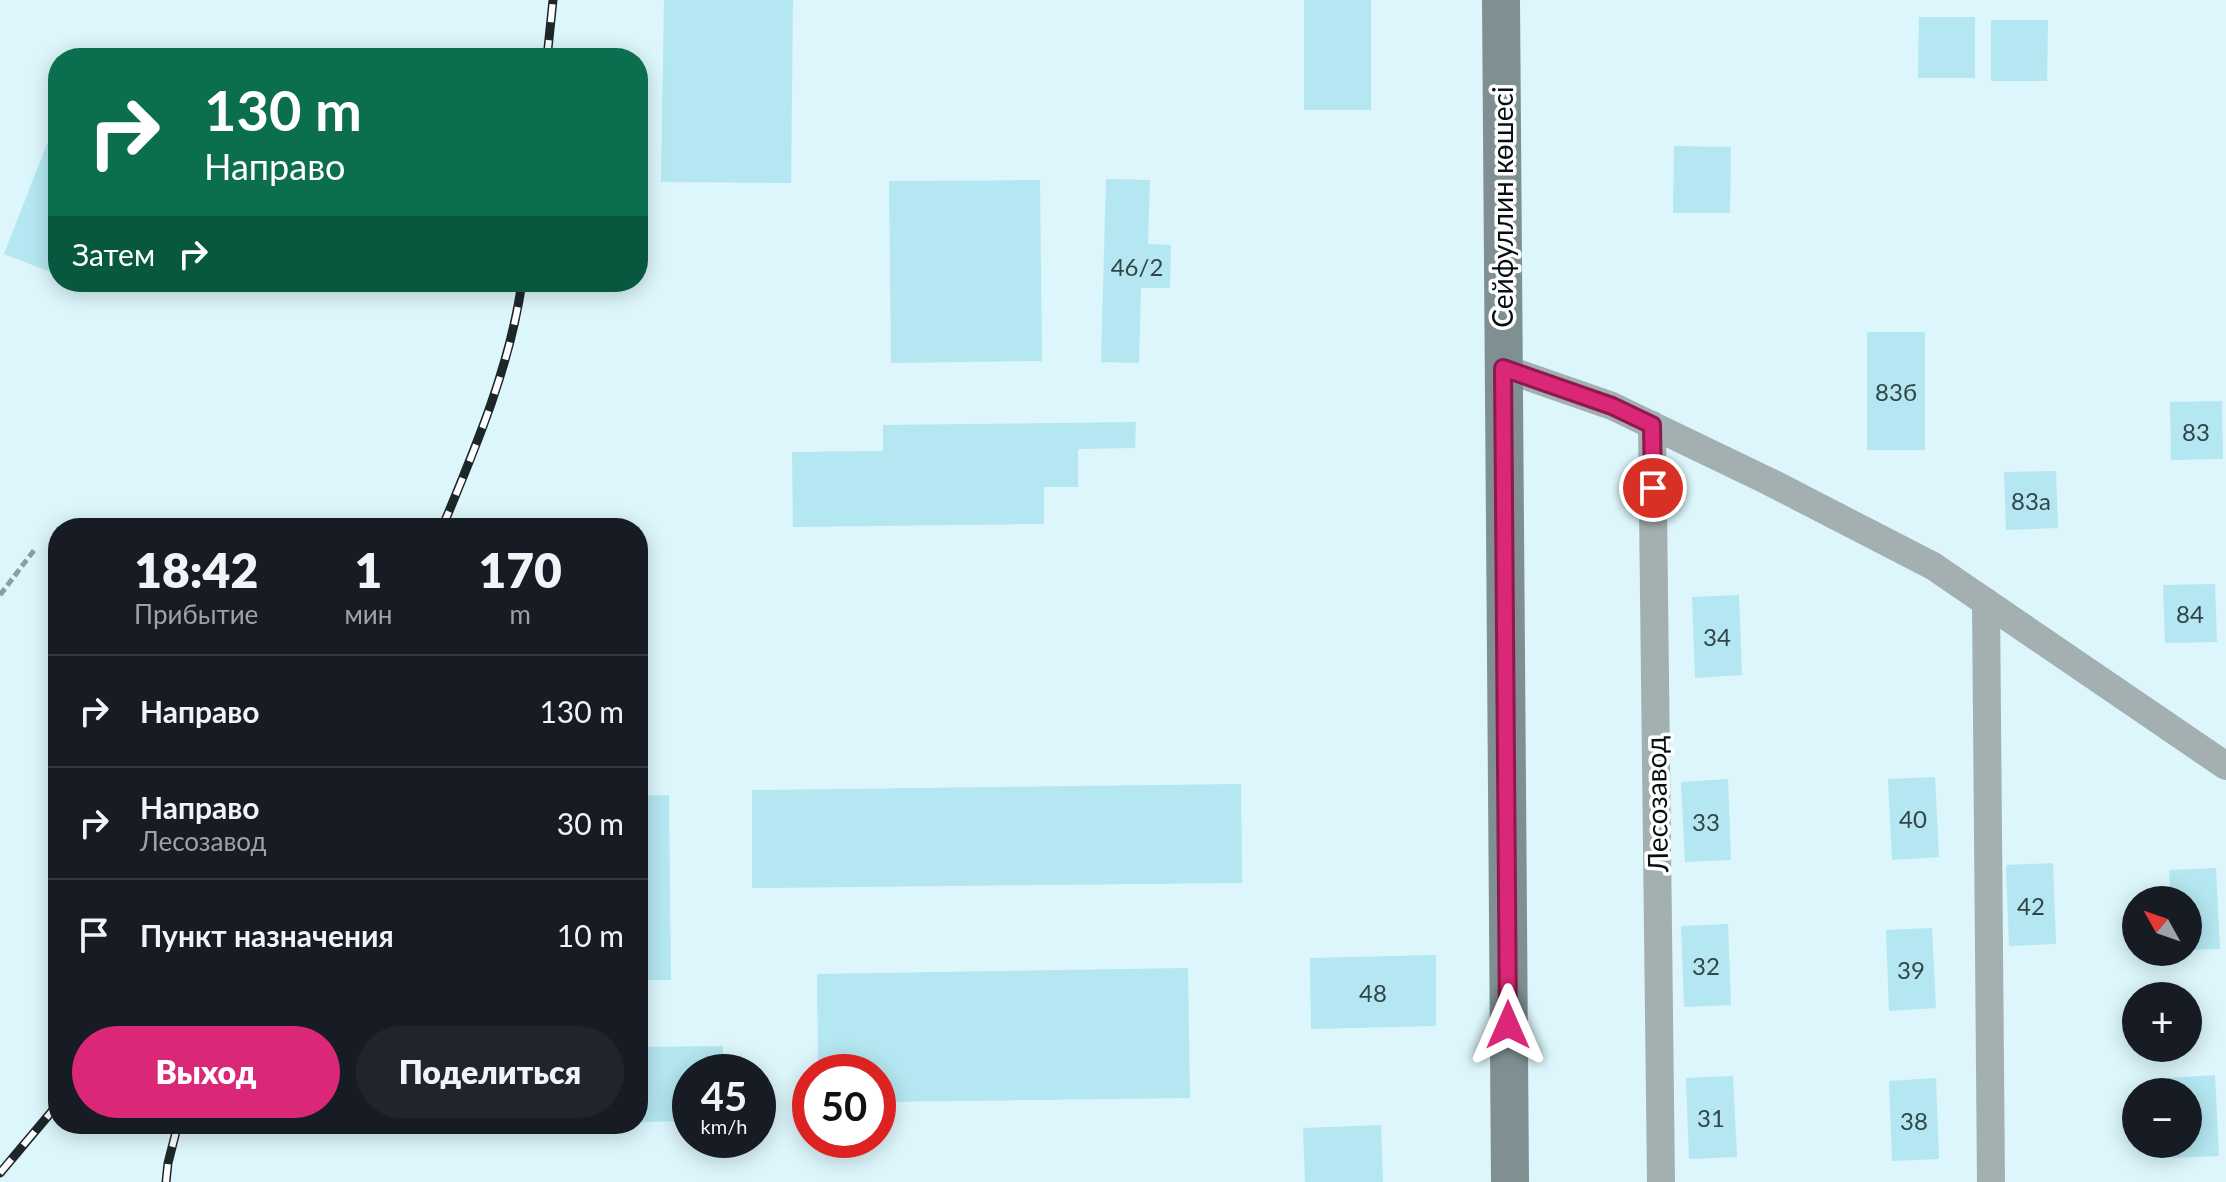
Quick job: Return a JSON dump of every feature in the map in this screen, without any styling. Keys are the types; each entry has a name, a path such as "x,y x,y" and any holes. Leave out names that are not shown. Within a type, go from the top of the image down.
{"main road":[{"name":"Сейфуллин көшесі","path":"1501,0 1510,1182"}],"street":[{"path":"1503,368 1612,406 1933,566 2226,766"},
{"name":"Лесозавод","path":"1652,425 1661,1182"},
{"path":"1986,602 1991,1182"}],"path":[{"path":"0,595 35,549"}],"building":[{"path":"664,0 793,0 791,183 661,182"},
{"path":"1304,0 1371,0 1371,110 1304,110"},
{"path":"1919,17 1975,17 1975,78 1918,78"},
{"path":"1991,20 2048,20 2047,81 1991,81"},
{"path":"48,142 48,271 4,254"},
{"path":"1674,146 1731,147 1730,213 1673,213"},
{"path":"1106,179 1150,180 1148,244 1171,245 1170,288 1141,288 1139,363 1101,362"},
{"path":"1040,180 1042,361 891,363 889,181"},
{"path":"1867,332 1925,332 1925,450 1867,450"},
{"path":"2222,401 2223,459 2171,460 2170,402"},
{"path":"1136,422 1135,448 1078,449 1078,487 1044,487 1044,524 793,527 792,452 883,451 883,425"},
{"path":"2056,471 2058,528 2006,530 2004,472"},
{"path":"2215,584 2217,642 2165,643 2163,585"},
{"path":"1739,595 1742,675 1695,678 1692,597"},
{"path":"1935,777 1939,857 1892,860 1888,779"},
{"path":"1728,779 1731,860 1685,862 1681,782"},
{"path":"1241,784 1242,883 752,888 752,790"},
{"path":"669,795 671,980 648,980 648,796"},
{"path":"2053,863 2056,944 2009,946 2006,865"},
{"path":"2216,868 2220,949 2202,950 2202,886 2170,886 2169,870"},
{"path":"1728,924 1731,1005 1684,1007 1681,926"},
{"path":"1932,928 1936,1008 1889,1011 1886,930"},
{"path":"1436,955 1436,1026 1311,1029 1310,958"},
{"path":"1188,968 1190,1098 896,1102 896,1054 818,1054 817,974"},
{"path":"723,1046 723,1054 672,1054 672,1121 648,1122 648,1047"},
{"path":"2215,1075 2219,1156 2202,1157 2202,1078 2168,1078"},
{"path":"1733,1076 1737,1157 1689,1159 1686,1078"},
{"path":"1936,1078 1939,1159 1892,1161 1889,1081"},
{"path":"1381,1125 1383,1182 1305,1182 1303,1128"}],"railway":[{"path":"548,48 553,0"},
{"path":"446,518 500,376 520,292"},
{"path":"0,1173 48,1116"},
{"path":"166,1182 175,1134"}],"route":[{"path":"1508,1025 1503,368 1612,406 1652,425 1653,488"}]}
